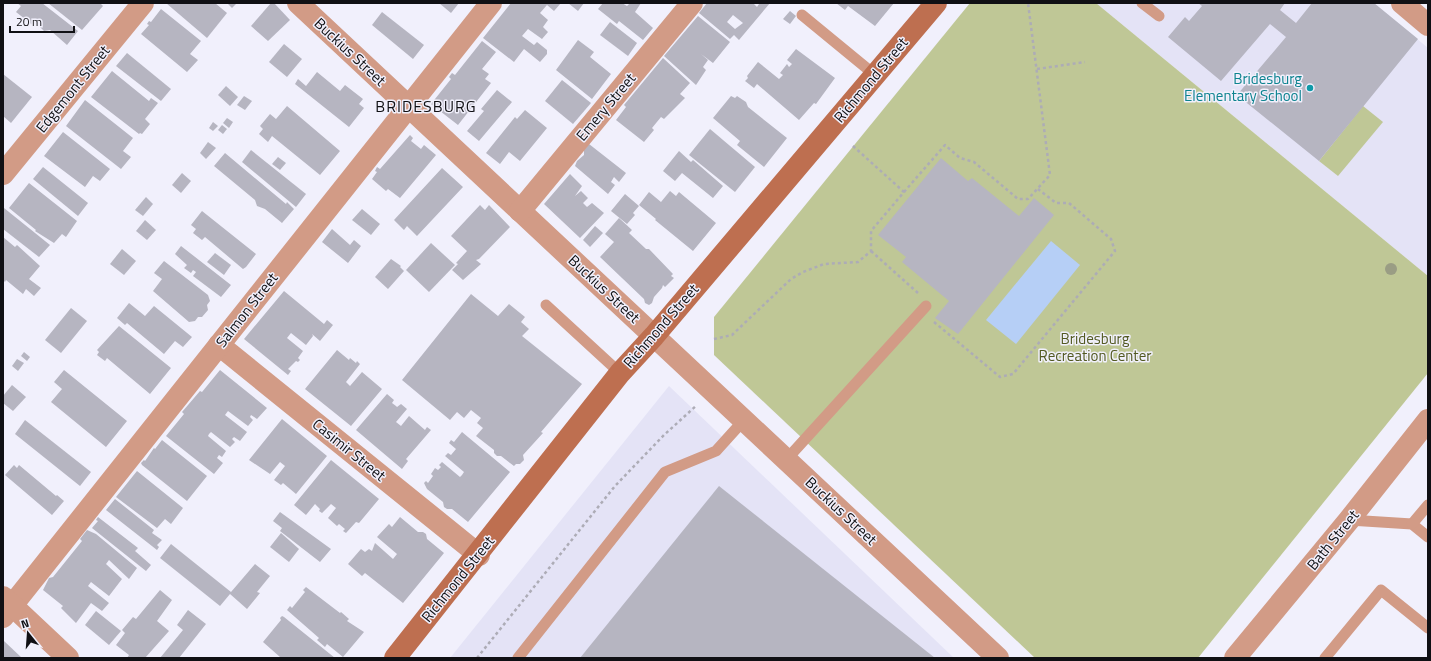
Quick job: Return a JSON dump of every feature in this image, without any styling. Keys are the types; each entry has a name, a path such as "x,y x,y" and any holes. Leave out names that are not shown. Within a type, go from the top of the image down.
{"main road":[{"name":"Richmond Street","path":"395,658 479,554 620,373 654,336 936,3"}],"street":[{"name":"Edgemont Street","path":"3,174 143,3"},
{"name":"Salmon Street","path":"6,607 219,345 491,3"},
{"name":"Emery Street","path":"520,211 692,3"},
{"path":"1402,3 1428,25"},
{"name":"Buckius Street","path":"308,6 409,106 520,211 998,658"},
{"name":"Casimir Street","path":"219,345 479,554"},
{"name":"Bath Street","path":"1235,658 1349,520 1428,420"},
{"path":"6,607 68,658"}],"lane":[{"path":"1142,3 1159,16"},
{"path":"802,15 876,75"},
{"path":"546,305 620,373"},
{"path":"786,460 926,306"},
{"path":"518,658 665,472 716,451 744,420"},
{"path":"1412,524 1428,505"},
{"path":"1349,520 1412,524 1428,537"},
{"path":"1325,658 1381,590 1428,628"}],"path":[{"path":"1028,3 1050,175 1028,199 1018,199 974,162 960,158 945,145 871,231 872,251 926,300 927,316 1000,377 1013,374 1115,251 1111,239 1069,203 1056,203 1038,189"},
{"path":"1037,69 1085,62"},
{"path":"853,146 904,192"},
{"path":"714,339 732,335 791,279 803,272 824,264 858,262 872,251"},
{"path":"477,658 615,486 664,435 713,391"}],"shaded area":[{"path":"1096,3 1374,3 1428,48 1428,276"},
{"path":"669,386 954,658 450,658"}],"green space":[{"name":"Bridesburg Recreation Center","path":"970,3 1096,3 1428,276 1428,373 1198,658 1035,658 714,355 714,317"},
{"path":"1363,106 1383,122 1338,176 1319,161"}],"water":[{"path":"1051,241 1080,265 1016,344 986,320"}],"building":[{"path":"17,3 42,3 78,31 67,45 50,30 44,31 40,27 39,23 35,27 16,12 21,6"},
{"path":"48,3 100,3 103,6 82,30"},
{"path":"166,3 215,3 227,13 207,38"},
{"path":"227,3 237,3 232,8"},
{"path":"271,3 274,3 290,20 268,41 251,26"},
{"path":"439,3 459,3 451,13"},
{"path":"511,3 561,3 554,11 547,5 540,13 548,20 543,27 548,32 542,39 528,29 522,36 534,45 537,42 547,50 547,54 540,62 524,49 514,62 483,38"},
{"path":"568,3 584,3 578,11"},
{"path":"603,3 622,3 627,6 630,3 641,3 635,12 653,28 643,40 619,21 617,24 598,9"},
{"path":"707,3 753,3 757,7 759,4 758,3 770,3 739,40 734,35 730,39 699,13","holes":["733,15 743,23 735,29 727,22"]},
{"path":"836,3 894,3 875,26 848,6 845,10"},
{"name":"Bridesburg Elementary School","path":"1198,3 1285,3 1280,10 1296,23 1312,3 1374,3 1418,39 1319,161 1237,95 1286,37 1270,24 1221,81 1168,37 1185,17 1189,21 1202,6"},
{"path":"161,9 201,41 190,54 198,60 187,72 141,34 149,25 147,24 149,21 151,22"},
{"path":"790,11 796,16 790,24 783,19"},
{"path":"382,12 424,45 413,59 372,25"},
{"path":"698,16 730,42 713,63 701,54 708,60 703,67 706,70 696,85 664,56"},
{"path":"610,22 637,43 628,56 600,35"},
{"path":"578,40 594,52 590,57 611,74 592,99 556,70"},
{"path":"482,41 496,52 482,69 489,74 485,79 491,83 458,125 431,104 451,79 449,77 452,73 455,75"},
{"path":"284,44 302,59 287,77 269,62"},
{"path":"796,49 835,78 816,104 814,103 799,120 757,84 754,88 745,81 758,62 779,79 783,75 780,73 787,64 789,67 792,64 787,60"},
{"path":"127,53 171,89 161,101 116,66"},
{"path":"663,58 690,83 680,94 685,98 664,119 661,117 652,128 654,130 644,142 616,120 626,107 624,105"},
{"path":"112,71 149,101 151,98 158,103 145,119 150,124 142,134 139,134 91,97"},
{"path":"317,72 340,91 345,85 363,99 359,104 364,108 349,127 295,84 298,79 306,86"},
{"path":"3,74 32,97 11,123 3,116"},
{"path":"562,80 591,103 573,124 545,101"},
{"path":"226,86 238,97 230,106 218,95"},
{"path":"497,90 512,102 479,141 467,131 484,111 481,109"},
{"path":"244,96 252,101 245,110 237,105"},
{"path":"731,96 735,98 737,96 746,102 748,107 787,138 764,167 737,145 740,141 713,118"},
{"path":"85,100 133,138 123,151 131,157 121,169 66,126"},
{"path":"287,106 340,151 320,175 272,136 268,142 259,134 263,129 260,126 270,114 276,119"},
{"path":"525,110 547,128 520,161 509,152 500,164 486,153 515,117 517,119"},
{"path":"227,118 233,122 229,128 223,123"},
{"path":"213,122 218,126 213,131 209,128"},
{"path":"222,125 227,129 223,134 218,130"},
{"path":"710,129 755,167 735,192 689,155"},
{"path":"63,132 110,169 100,181 93,176 85,187 44,156"},
{"path":"410,135 413,138 411,141 421,149 424,145 436,155 400,198 388,189 386,191 372,179 377,172 375,171 377,167 380,169"},
{"path":"208,142 216,148 206,159 200,153"},
{"path":"589,144 626,173 619,182 614,177 611,182 615,185 608,194 575,166 577,161 584,155 584,150"},
{"path":"251,150 306,194 296,207 242,162"},
{"path":"679,151 691,162 693,160 723,186 713,198 682,173 675,181 663,171"},
{"path":"225,153 294,209 282,223 265,209 257,206 255,200 214,166"},
{"path":"278,157 286,163 280,170 272,164"},
{"path":"941,158 968,181 972,178 1019,216 1034,198 1054,215 958,334 935,318 949,301 902,262 906,257 878,235"},
{"path":"43,167 88,203 78,216 33,179"},
{"path":"442,168 463,187 417,236 407,226 404,230 394,220"},
{"path":"182,173 191,181 181,193 172,185"},
{"path":"570,174 582,186 575,196 581,191 588,198 583,203 587,207 592,203 604,213 580,238 544,204"},
{"path":"29,183 77,221 66,237 62,234 54,243 35,231 36,230 9,208"},
{"path":"670,191 676,196 679,192 716,223 693,251 639,205 649,192 661,202"},
{"path":"625,194 639,206 633,213 635,215 627,224 611,211"},
{"path":"146,197 153,204 143,216 135,210"},
{"path":"480,205 485,210 489,205 510,227 479,259 476,260 481,264 463,280 452,270 467,251 451,236"},
{"path":"4,208 50,245 39,257 3,229"},
{"path":"362,209 380,224 371,235 352,220"},
{"path":"202,211 256,254 246,267 243,269 205,237 202,240 193,233 196,229 191,225"},
{"path":"619,218 632,230 629,233 646,249 649,249 673,274 671,276 674,278 665,287 663,285 654,297 652,303 649,305 645,303 644,299 600,257 614,242 605,234"},
{"path":"145,220 156,230 147,240 136,231"},
{"path":"595,226 603,233 590,247 583,240"},
{"path":"332,229 350,245 354,240 361,246 348,263 322,242"},
{"path":"3,237 15,247 17,245 40,266 29,279 41,288 34,296 26,289 23,294 6,280 5,282 3,280"},
{"path":"431,243 455,265 429,292 406,270"},
{"path":"181,246 231,285 221,297 193,276 196,272 193,270 191,273 184,268 187,265 175,254"},
{"path":"122,249 136,261 124,275 110,264"},
{"path":"215,253 231,265 224,275 207,262"},
{"path":"391,259 401,266 400,267 404,271 388,289 375,277"},
{"path":"164,261 208,295 210,301 207,305 208,310 202,317 198,317 195,321 189,322 153,291 162,279 154,273"},
{"path":"284,291 324,324 327,320 333,325 320,341 312,334 313,336 306,345 291,333 287,338 303,351 298,358 300,360 298,362 296,361 288,369 291,371 288,375 244,339"},
{"path":"471,294 498,316 509,304 525,317 521,322 529,329 522,336 582,384 541,432 543,433 523,455 524,460 520,464 516,464 514,466 501,456 497,456 494,453 494,450 476,436 483,428 477,423 481,418 471,410 464,418 457,412 450,420 402,380"},
{"path":"129,303 145,316 154,306 192,337 183,347 175,341 164,354 127,323 125,325 117,318"},
{"path":"71,308 87,321 61,353 45,340"},
{"path":"119,326 171,368 150,394 107,358 105,361 97,355 99,352 97,350"},
{"path":"337,350 349,360 350,358 356,363 357,361 360,364 346,382 350,386 362,372 382,389 351,426 305,389"},
{"path":"24,352 30,357 27,361 21,356"},
{"path":"17,359 24,363 18,371 12,366"},
{"path":"64,370 127,421 106,447 51,402 62,389 54,382"},
{"path":"220,370 267,408 257,419 251,415 250,417 253,420 248,426 228,411 225,415 247,432 240,441 234,437 232,439 235,442 230,447 211,432 209,434 208,436 226,451 222,457 219,455 217,458 223,463 214,474 166,436 184,414 182,412 200,391 202,392"},
{"path":"12,385 26,397 13,411 3,403 3,396"},
{"path":"387,394 394,400 392,403 397,407 401,404 407,409 396,422 401,426 409,416 425,430 427,427 431,430 406,459 408,461 402,469 356,430"},
{"path":"282,419 327,456 296,494 283,483 281,485 274,480 285,466 280,462 270,474 249,460"},
{"path":"25,420 91,472 80,486 15,434"},
{"path":"462,432 510,472 468,522 452,509 447,509 444,507 443,502 427,489 424,483 426,481 428,483 433,476 431,474 435,468 438,470 441,467 439,465 442,462 460,477 462,475 464,472 445,456 448,453 451,455 456,449 449,443 451,440 454,442"},
{"path":"162,440 207,476 187,501 141,463 144,460 145,461"},
{"path":"331,460 379,499 359,523 356,522 346,533 343,531 345,529 339,524 337,526 328,518 336,508 331,504 322,513 315,504 306,515 294,505"},
{"path":"14,465 17,468 19,465 64,501 52,515 5,475"},
{"path":"137,471 183,508 171,524 165,519 157,528 116,497"},
{"path":"719,486 935,658 580,658"},
{"path":"115,499 154,530 152,533 162,540 157,545 159,547 157,550 106,510"},
{"path":"280,512 331,549 320,562 280,531 282,528 273,521"},
{"path":"98,517 138,548 135,551 151,565 146,571 92,528 98,521 96,520"},
{"path":"400,517 418,532 423,532 426,534 427,539 444,553 403,603 365,573 362,576 348,564 361,549 365,552 369,549 372,551 375,543 393,559 397,554 377,537 389,524 392,527"},
{"path":"87,530 96,534 137,568 129,579 109,560 106,564 122,579 109,596 91,582 88,586 109,603 102,611 91,603 76,623 61,608 63,606 43,590 49,578 53,577 82,541 80,539"},
{"path":"281,533 299,549 289,562 270,547"},
{"path":"171,544 231,592 255,564 270,576 257,592 260,593 247,609 230,594 220,606 160,558"},
{"path":"306,587 340,613 341,612 349,619 347,621 364,632 343,657 327,644 325,647 317,640 319,638 287,610 290,606 292,608 305,592 303,590"},
{"path":"160,590 172,600 157,621 169,631 145,658 127,658 129,655 116,645 125,633 122,630 133,617 136,619"},
{"path":"188,610 206,624 179,658 160,658 183,630 177,625"},
{"path":"96,611 121,631 109,645 85,625"},
{"path":"282,616 335,658 279,658 280,657 263,642 281,620 280,618"},
{"path":"4,641 22,658 3,658"}],"place":[{"name":"Bridesburg Elementary School","path":"1310,88"}],"district":[{"name":"BRIDESBURG","path":"426,106"}]}
